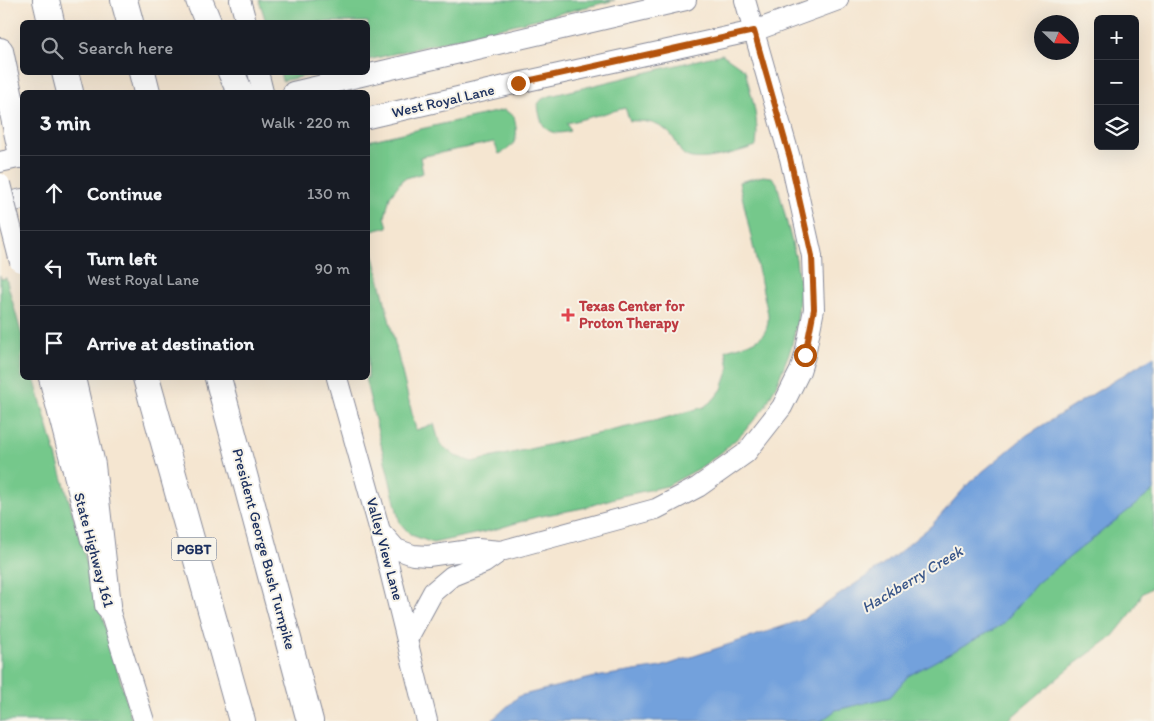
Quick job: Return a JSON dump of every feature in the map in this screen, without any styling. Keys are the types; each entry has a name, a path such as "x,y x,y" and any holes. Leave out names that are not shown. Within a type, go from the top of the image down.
{"highway":[{"path":"46,0 51,20"},
{"path":"124,0 129,20"},
{"path":"199,0 207,20"},
{"path":"0,51 20,147"},
{"path":"143,75 146,90"},
{"path":"232,75 239,90"},
{"path":"72,380 92,465 108,605"},
{"name":"PGBT","path":"147,380 242,721"},
{"name":"President George Bush Turnpike","path":"219,380 308,714"}],"main road":[{"path":"240,0 245,20"},
{"path":"370,74 686,0"},
{"path":"380,531 396,549 413,555 428,556 478,549 500,551 656,509 698,488 746,453 782,407 800,371 814,309 812,256 790,158 745,0"},
{"name":"West Royal Lane","path":"370,118 754,31 838,0"},
{"path":"259,75 262,90"},
{"path":"302,90 366,75"},
{"path":"0,162 20,157"},
{"path":"0,184 20,264"},
{"path":"0,205 20,200"},
{"name":"State Highway 161","path":"50,380 108,605 144,721"},
{"name":"Valley View Lane","path":"338,380 380,531 425,711"},
{"path":"408,638 433,592 452,576 484,563 500,551"}],"green space":[{"path":"259,0 615,0 370,60 370,20 265,20"},
{"path":"722,54 745,70 756,117 756,146 709,158 690,158 682,153 670,134 660,126 643,121 630,121 625,108 567,123 570,131 562,133 550,131 540,118 538,104 542,99 550,96"},
{"path":"281,75 309,75 282,81"},
{"path":"504,110 514,116 516,139 506,151 499,154 494,142 420,157 423,173 403,179 390,196 385,217 388,227 370,232 370,141"},
{"path":"763,176 772,177 777,183 796,259 800,291 797,322 791,348 778,381 765,407 743,433 700,468 667,486 621,496 583,508 536,517 493,530 433,543 411,535 400,523 365,380 370,380 370,240 416,430 434,424 440,444 455,456 472,462 658,420 704,407 714,399 722,389 729,369 726,350 756,340 765,331 768,324 768,314 739,182"},
{"path":"0,275 1,279 6,278 20,329 20,380 35,380 132,721 0,721"},
{"path":"1154,487 1154,586 1142,594 1133,611 1113,636 1072,666 1007,721 781,721"}],"water":[{"name":"Hackberry Creek","path":"1154,356 1154,490 1037,583 1002,625 908,676 890,697 836,710 821,721 491,721 519,696 595,677 661,667 802,620 886,563 931,526 970,482 1027,435"}],"place":[{"name":"Texas Center for Proton Therapy","path":"568,315"}],"route":[{"path":"518,83 754,31 790,158 812,256 814,309 805,355"}]}
